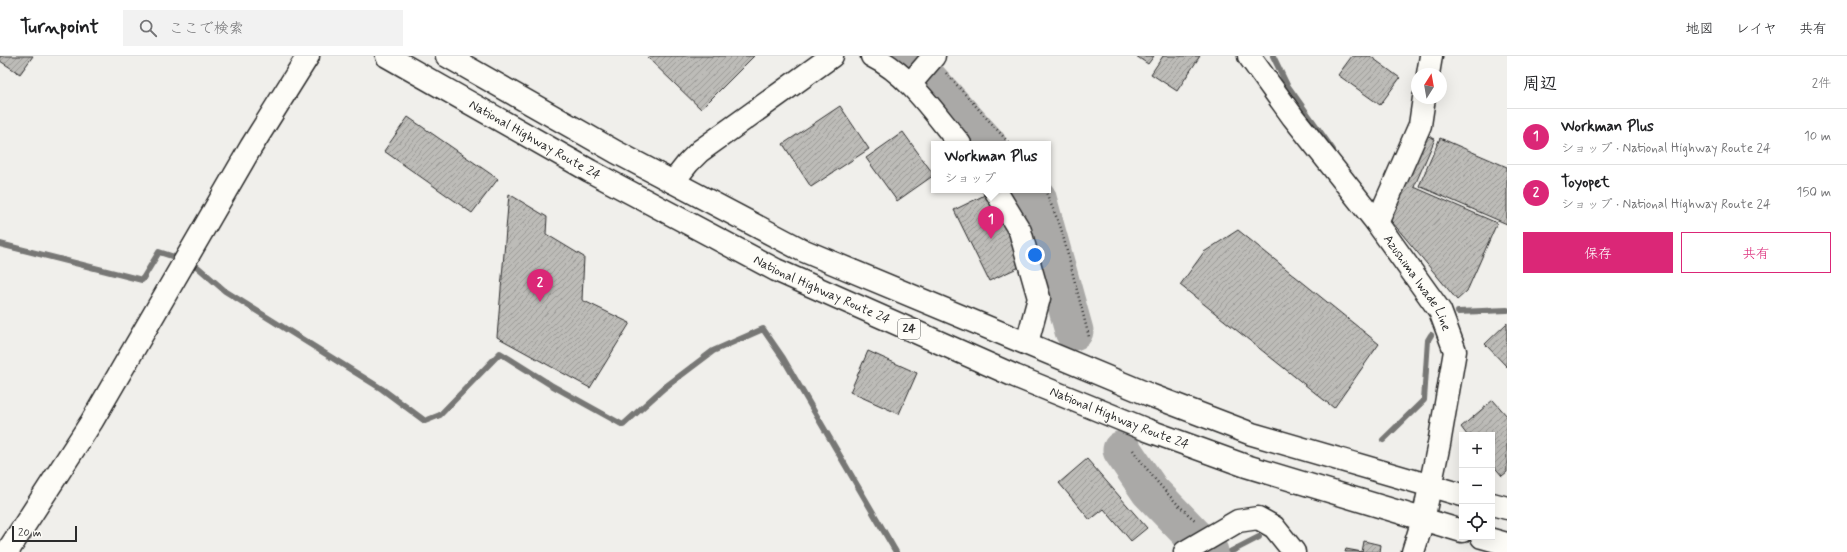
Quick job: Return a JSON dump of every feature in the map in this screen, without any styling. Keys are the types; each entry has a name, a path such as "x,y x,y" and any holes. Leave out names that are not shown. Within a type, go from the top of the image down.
{"main road":[{"path":"7,552 92,421 251,147 308,56"},
{"name":"National Highway Route 24","path":"387,56 590,172 791,276 1015,376 1147,430 1246,466 1459,530"},
{"name":"National Highway Route 24","path":"447,56 609,148 802,250 1150,395 1252,434 1459,494"},
{"path":"673,182 688,162 700,152 832,56"},
{"path":"872,56 881,60 910,84 958,141"},
{"name":"Azushima Iwade Line","path":"1249,56 1293,117 1377,223 1440,311 1455,351 1423,520 1413,552"},
{"path":"1429,68 1432,56"},
{"path":"910,84 934,57"},
{"path":"1377,223 1420,125 1423,104"},
{"path":"996,193 1020,231 1039,298 1027,343"},
{"path":"1495,505 1507,508"},
{"path":"1185,552 1238,521 1258,518 1274,527 1294,552"},
{"path":"1493,540 1507,544"}],"path":[{"path":"934,57 1007,141"},
{"path":"1046,193 1061,228 1089,337"},
{"path":"1133,450 1147,471 1182,509 1199,523"}],"building":[{"path":"0,56 33,56 20,74 0,61"},
{"path":"650,56 754,56 701,109 648,58"},
{"path":"1136,56 1154,56 1148,64"},
{"path":"1163,56 1200,56 1177,91 1151,74"},
{"path":"1352,56 1370,56 1400,78 1380,105 1338,75"},
{"path":"840,106 869,149 811,187 783,144"},
{"path":"408,117 498,179 472,213 384,151"},
{"path":"903,132 931,171 931,177 897,201 866,158"},
{"path":"1422,133 1435,139 1414,187 1497,223 1467,291 1457,300 1387,216"},
{"path":"1440,138 1507,167 1507,224 1419,186"},
{"path":"991,193 1026,264 989,281 954,210"},
{"path":"509,194 547,217 546,234 584,257 582,300 630,323 590,388 497,337"},
{"path":"1238,230 1379,344 1334,408 1180,285 1204,252"},
{"path":"1507,323 1507,367 1485,344"},
{"path":"868,351 917,373 899,414 850,392"},
{"path":"1493,400 1507,416 1507,472 1502,476 1495,468 1495,432 1465,432 1461,427"},
{"path":"1087,459 1147,528 1131,541 1104,509 1090,520 1059,483"},
{"path":"1364,541 1381,545 1380,552 1362,552"},
{"path":"1346,549 1362,552 1345,552"}],"waterway":[{"path":"907,56 984,141"},
{"path":"1273,56 1287,85 1333,150"},
{"path":"1032,193 1037,198 1074,331"},
{"path":"0,244 142,280 159,252 193,263 225,291 382,389 425,421 440,415 500,353 551,385 623,425 664,388 713,351 763,329 783,358 896,552"},
{"path":"1458,312 1507,310"},
{"path":"1383,440 1424,400 1428,340 1431,335"},
{"path":"1122,450 1150,491 1209,552"},
{"path":"1230,552 1259,537"}],"place":[{"name":"Workman Plus","path":"991,239"},
{"name":"Toyopet","path":"540,302"}]}
